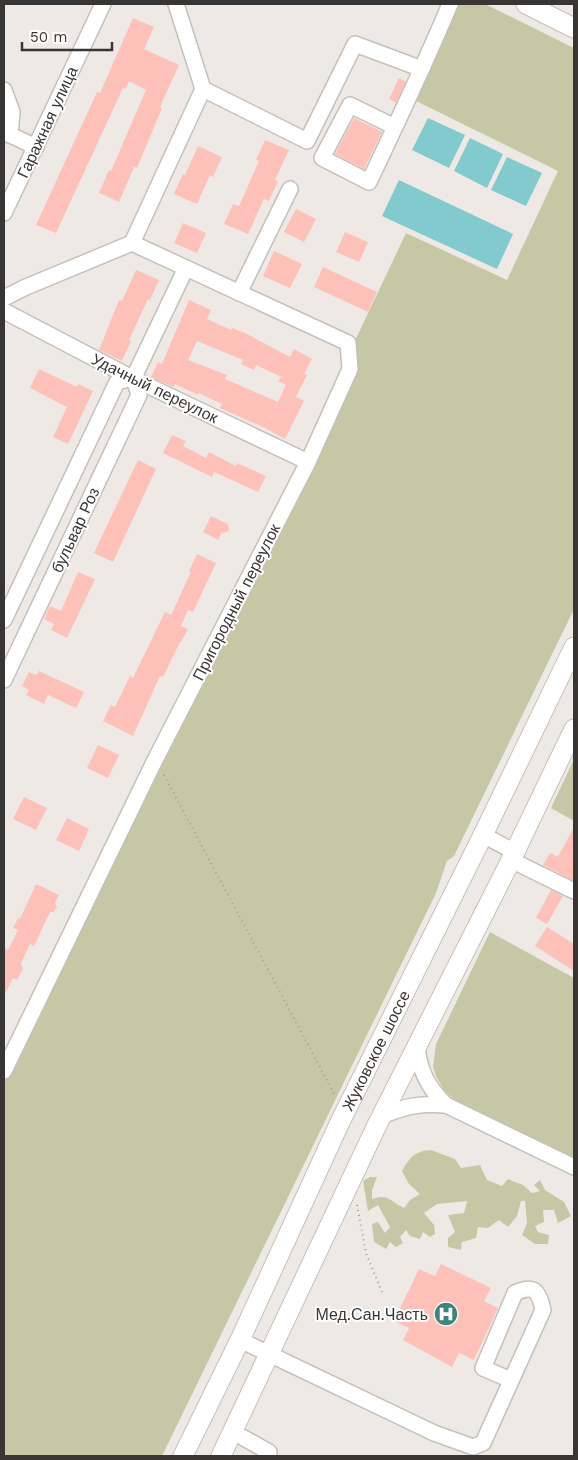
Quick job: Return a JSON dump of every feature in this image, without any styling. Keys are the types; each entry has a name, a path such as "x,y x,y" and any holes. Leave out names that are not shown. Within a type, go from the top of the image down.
{"main road":[{"path":"526,4 574,28"},
{"name":"Жуковское шоссе","path":"183,1456 240,1340 340,1122 574,647"},
{"path":"221,1456 271,1354 382,1116 513,856 574,729"}],"street":[{"name":"Гаражная улица","path":"4,213 103,4"},
{"path":"4,298 132,243 204,89 176,4"},
{"path":"395,127 350,105 322,158 369,182 395,127 422,69 450,4"},
{"path":"204,89 307,141 355,44 422,69"},
{"path":"4,90 12,112 7,133 36,147"},
{"path":"239,293 290,189"},
{"name":"Пригородный переулок","path":"4,1071 156,760 308,462 350,369 348,343 132,243"},
{"path":"4,620 117,382 133,379 186,268"},
{"name":"Удачный переулок","path":"4,311 133,379 308,462"},
{"name":"бульвар Роз","path":"4,680 139,395 133,379"},
{"path":"483,835 513,856 574,891"},
{"path":"417,1046 418,1059 423,1075 434,1094 446,1105 574,1167"},
{"path":"382,1116 416,1104 446,1105"},
{"path":"240,1340 434,1432 473,1447 483,1442 543,1310 538,1294 534,1290 527,1288 515,1293 483,1368 511,1380"},
{"path":"233,1432 269,1452 267,1456"}],"path":[{"path":"156,760 335,1096 340,1122"},
{"path":"357,1206 366,1253 382,1292"}],"green space":[{"path":"458,4 485,4 574,48 574,609 454,856 447,861 436,893 162,1456 4,1456 4,1080 301,477 353,345 406,233 507,280 558,171 412,99"},
{"path":"574,759 574,821 551,808"},
{"path":"490,932 574,978 574,1159 462,1105 445,1092 436,1076 433,1067 436,1044"},
{"path":"431,1150 455,1159 461,1168 480,1165 487,1180 502,1186 508,1179 523,1185 532,1193 540,1191 534,1185 540,1180 545,1190 564,1202 571,1216 558,1223 554,1210 543,1210 544,1222 535,1226 538,1232 549,1235 548,1244 535,1244 522,1235 527,1223 525,1201 521,1201 517,1216 508,1227 499,1220 488,1228 478,1227 476,1238 462,1242 461,1250 448,1247 448,1238 455,1232 448,1215 464,1213 467,1201 437,1204 424,1213 434,1225 435,1234 430,1237 423,1232 420,1239 410,1236 406,1230 400,1237 403,1243 396,1247 390,1242 386,1249 374,1242 372,1224 378,1222 385,1233 390,1227 378,1205 368,1211 363,1181 370,1177 377,1177 372,1190 372,1199 385,1197 404,1208 410,1200 420,1194 409,1184 402,1171 417,1153"}],"water":[{"path":"428,118 465,135 449,168 412,150"},
{"path":"470,138 503,154 487,188 454,171"},
{"path":"507,157 542,173 526,206 491,190"},
{"path":"399,180 513,234 497,269 382,216"}],"building":[{"path":"133,18 154,27 144,49 179,65 160,107 162,108 137,168 134,167 119,202 99,193 109,170 111,171 146,90 129,81 126,89 123,88 56,233 36,225 97,92 100,93"},
{"path":"399,78 406,82 396,103 389,99"},
{"path":"354,118 382,132 364,169 335,154"},
{"path":"265,140 289,150 275,180 278,181 269,201 264,199 248,234 224,224 233,204 239,206 259,161 256,160"},
{"path":"198,146 222,157 213,177 210,175 197,204 174,194"},
{"path":"296,209 316,219 304,242 284,232"},
{"path":"183,223 206,233 197,253 174,243"},
{"path":"345,232 368,242 359,262 336,252"},
{"path":"274,251 302,264 290,288 263,276"},
{"path":"323,267 377,292 368,312 314,287"},
{"path":"136,270 159,280 129,340 131,341 122,361 99,350 119,300 122,301"},
{"path":"189,300 211,310 207,319 231,330 232,328 245,333 290,357 294,349 312,359 304,374 307,375 296,397 304,401 285,439 220,408 222,404 199,393 198,395 175,384 173,387 151,377 158,362 162,364","holes":["197,341 243,360 241,364 254,370 256,365 281,377 278,381 286,385 278,402 225,379 227,375 188,360"]},
{"path":"39,369 77,387 78,384 93,391 68,444 53,437 67,407 30,388"},
{"path":"172,435 186,441 183,446 206,458 209,452 236,466 237,463 266,476 258,492 214,472 212,477 163,453"},
{"path":"138,460 156,469 113,562 94,553"},
{"path":"211,516 228,524 229,531 222,532 218,540 203,532"},
{"path":"197,554 216,563 193,612 188,610 181,626 188,629 163,677 160,676 133,736 103,721 111,705 115,707 130,676 133,678 165,612 171,615 191,572 189,571"},
{"path":"78,572 95,579 67,638 51,630 54,624 44,619 50,606 61,611"},
{"path":"39,671 84,692 76,708 48,695 44,704 26,695 29,690 22,686 29,672 36,675"},
{"path":"98,745 119,755 108,778 87,768"},
{"path":"24,797 47,808 36,830 13,819"},
{"path":"67,818 89,829 79,851 56,840"},
{"path":"574,827 574,881 543,865 550,853 558,857"},
{"path":"36,884 59,895 55,903 57,907 54,912 50,912 34,946 30,944 21,963 23,969 17,980 13,978 4,996 4,948 8,950 18,930 13,928 18,918 20,919"},
{"path":"551,890 563,896 547,924 536,918"},
{"path":"547,927 574,944 574,971 535,946"},
{"name":"Мед.Сан.Часть","path":"441,1264 491,1288 484,1301 498,1308 474,1360 459,1353 452,1367 403,1340 409,1328 394,1321 419,1269 435,1276"}],"place":[{"name":"Мед.Сан.Часть","path":"446,1314"}]}
